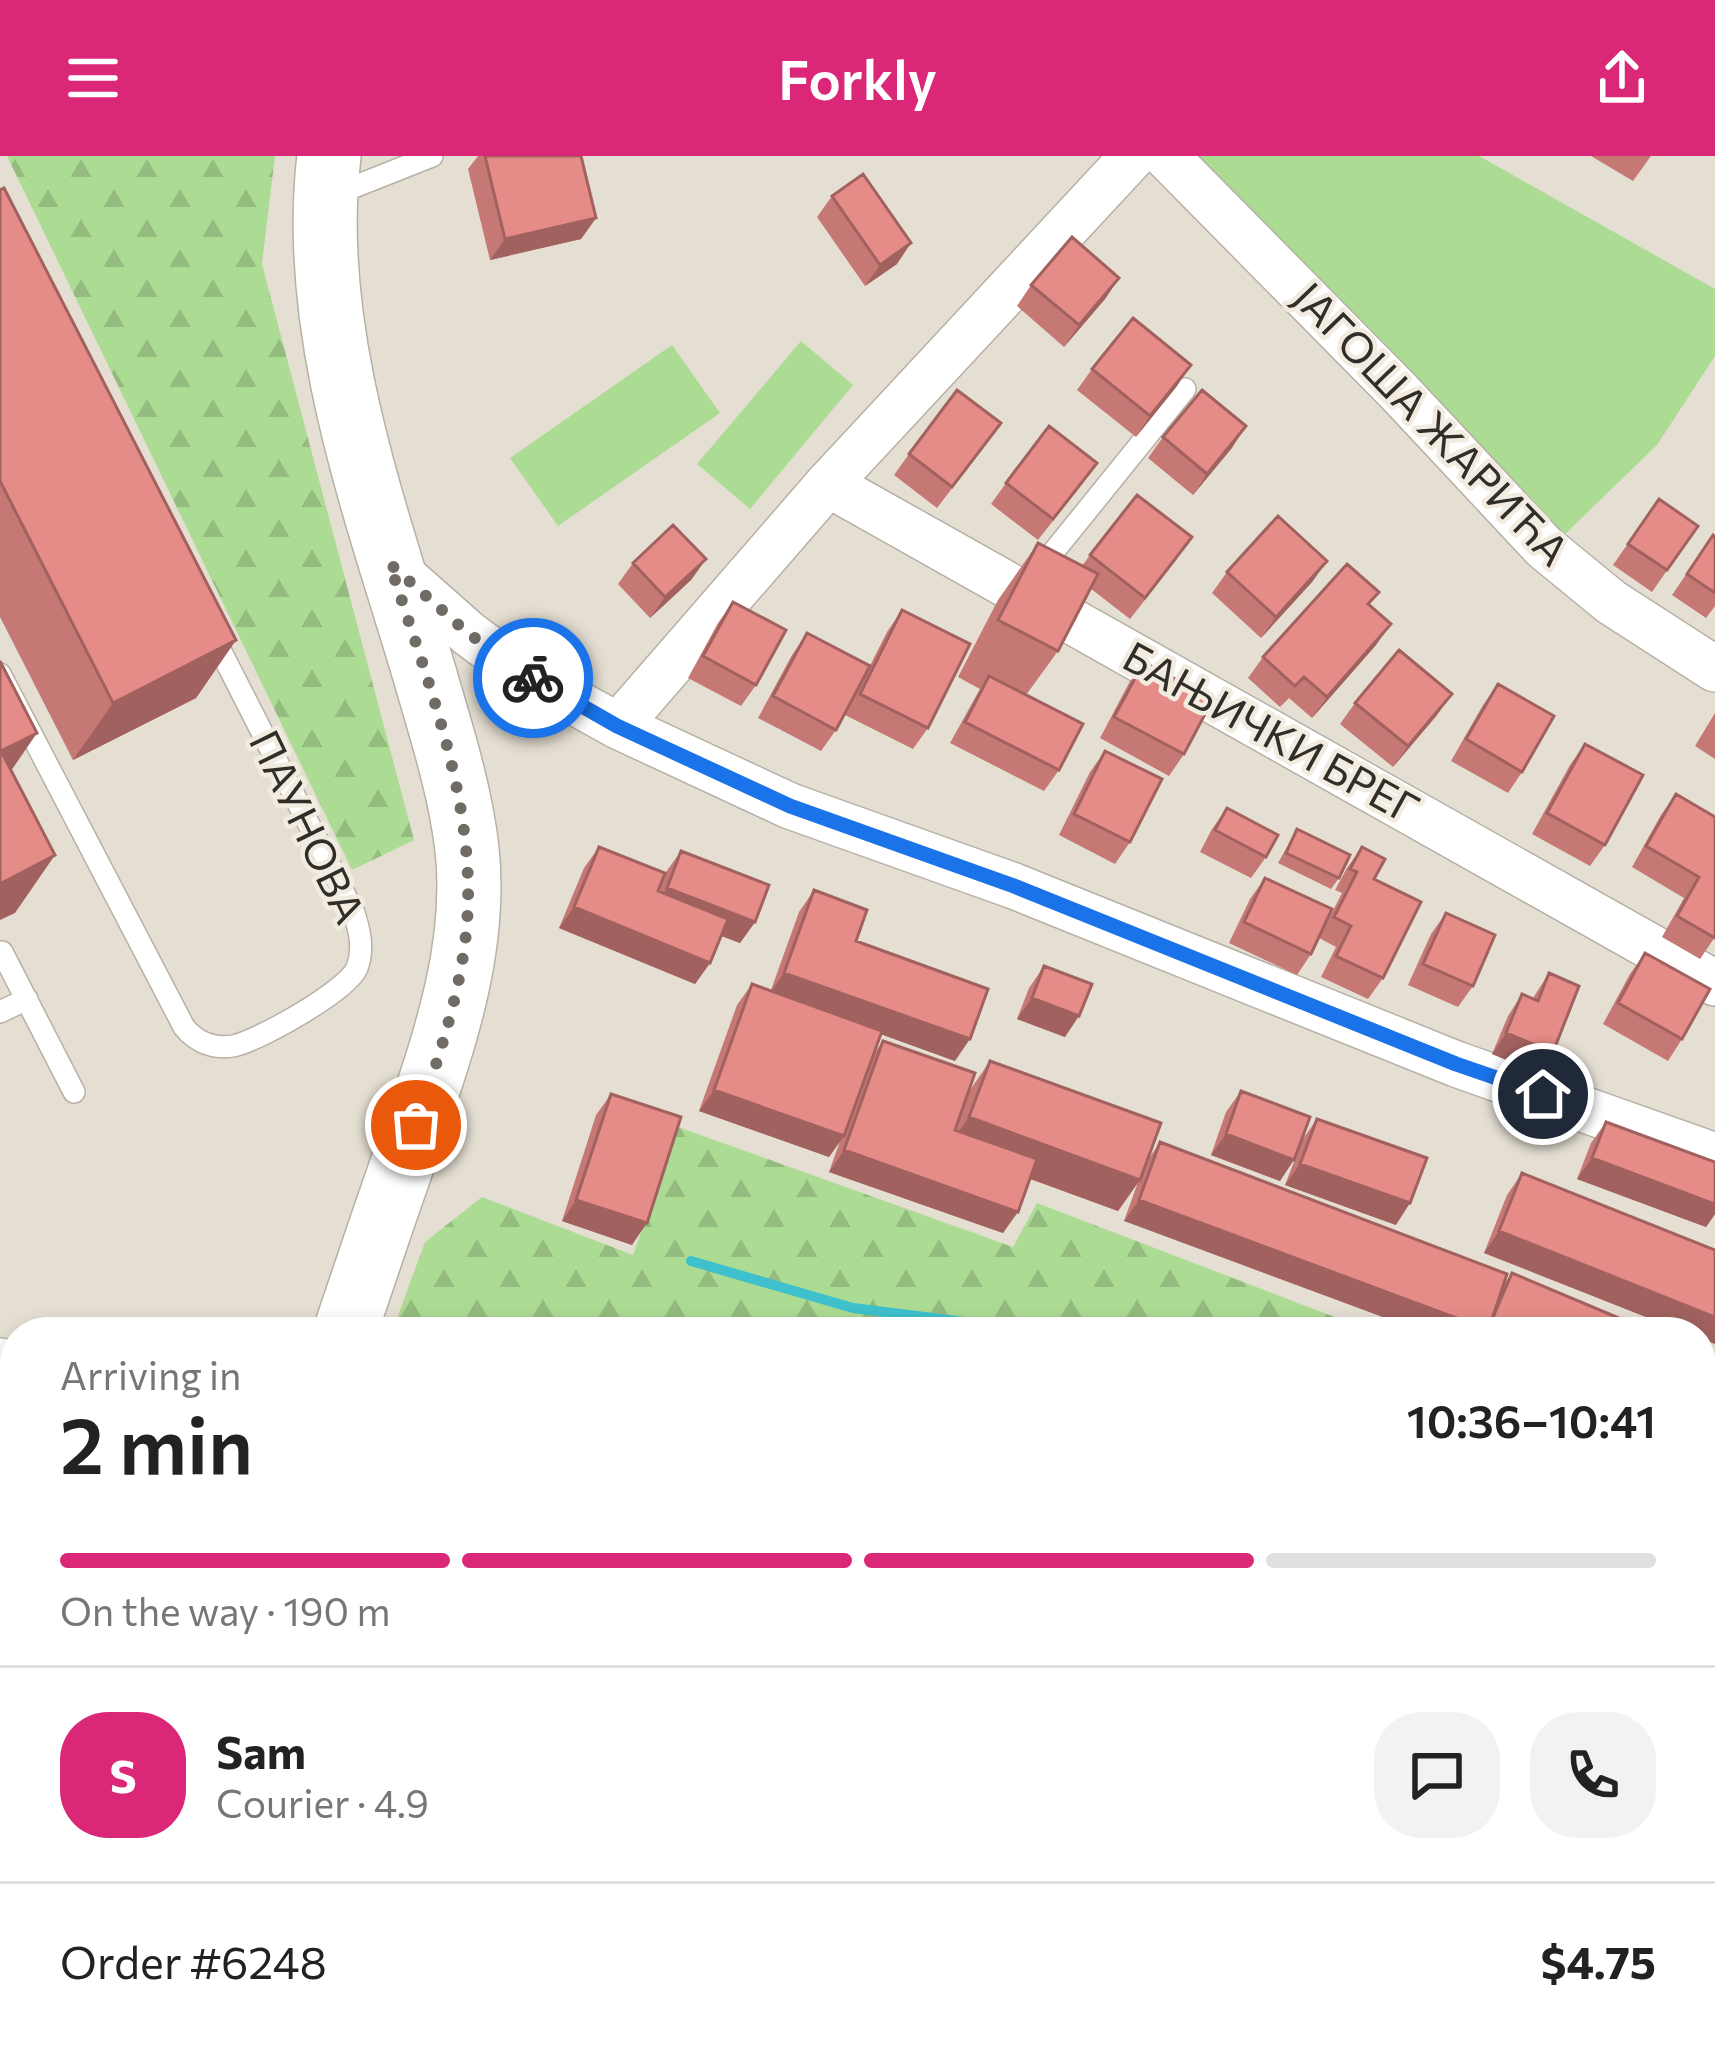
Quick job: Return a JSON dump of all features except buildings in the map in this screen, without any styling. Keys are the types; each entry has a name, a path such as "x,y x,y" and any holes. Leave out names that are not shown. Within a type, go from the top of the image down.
{"main road":[{"path":"327,177 329,287 354,428 458,792 467,852 468,903 460,976 350,1317"}],"street":[{"path":"617,726 828,484 1136,157"},
{"name":"ЈАГОША ЖАРИЋА","path":"1136,157 1400,393 1544,547 1611,602 1715,669"},
{"name":"БАЊИЧКИ БРЕГ","path":"828,484 1715,983"},
{"path":"390,564 519,671 617,726 790,806 1014,886 1456,1064 1715,1156"}],"lane":[{"path":"327,177 432,156"},
{"path":"1021,592 1184,389"},
{"name":"ПАУНОВА","path":"0,674 184,1027 194,1039 209,1045 230,1047 246,1042 337,993 358,964 362,945 354,914 198,607"},
{"path":"2,952 74,1092"},
{"path":"0,1012 26,1000"}],"green space":[{"path":"7,156 275,156 262,264 414,840 352,870"},
{"path":"1191,156 1479,156 1715,289 1715,356 1657,445 1564,535"},
{"path":"801,341 853,385 750,509 697,464"},
{"path":"672,345 720,413 558,526 510,458"},
{"path":"678,1127 1013,1247 1037,1203 1335,1317 398,1317 425,1242 482,1197 633,1255"}],"waterway":[{"path":"691,1261 853,1308 925,1317"}],"way so far":[{"path":"416,1125 457,993 468,903 467,852 458,792 390,564 469,634 533,678"}],"route":[{"path":"533,678 617,726 790,806 1014,886 1456,1064 1543,1094"}]}
